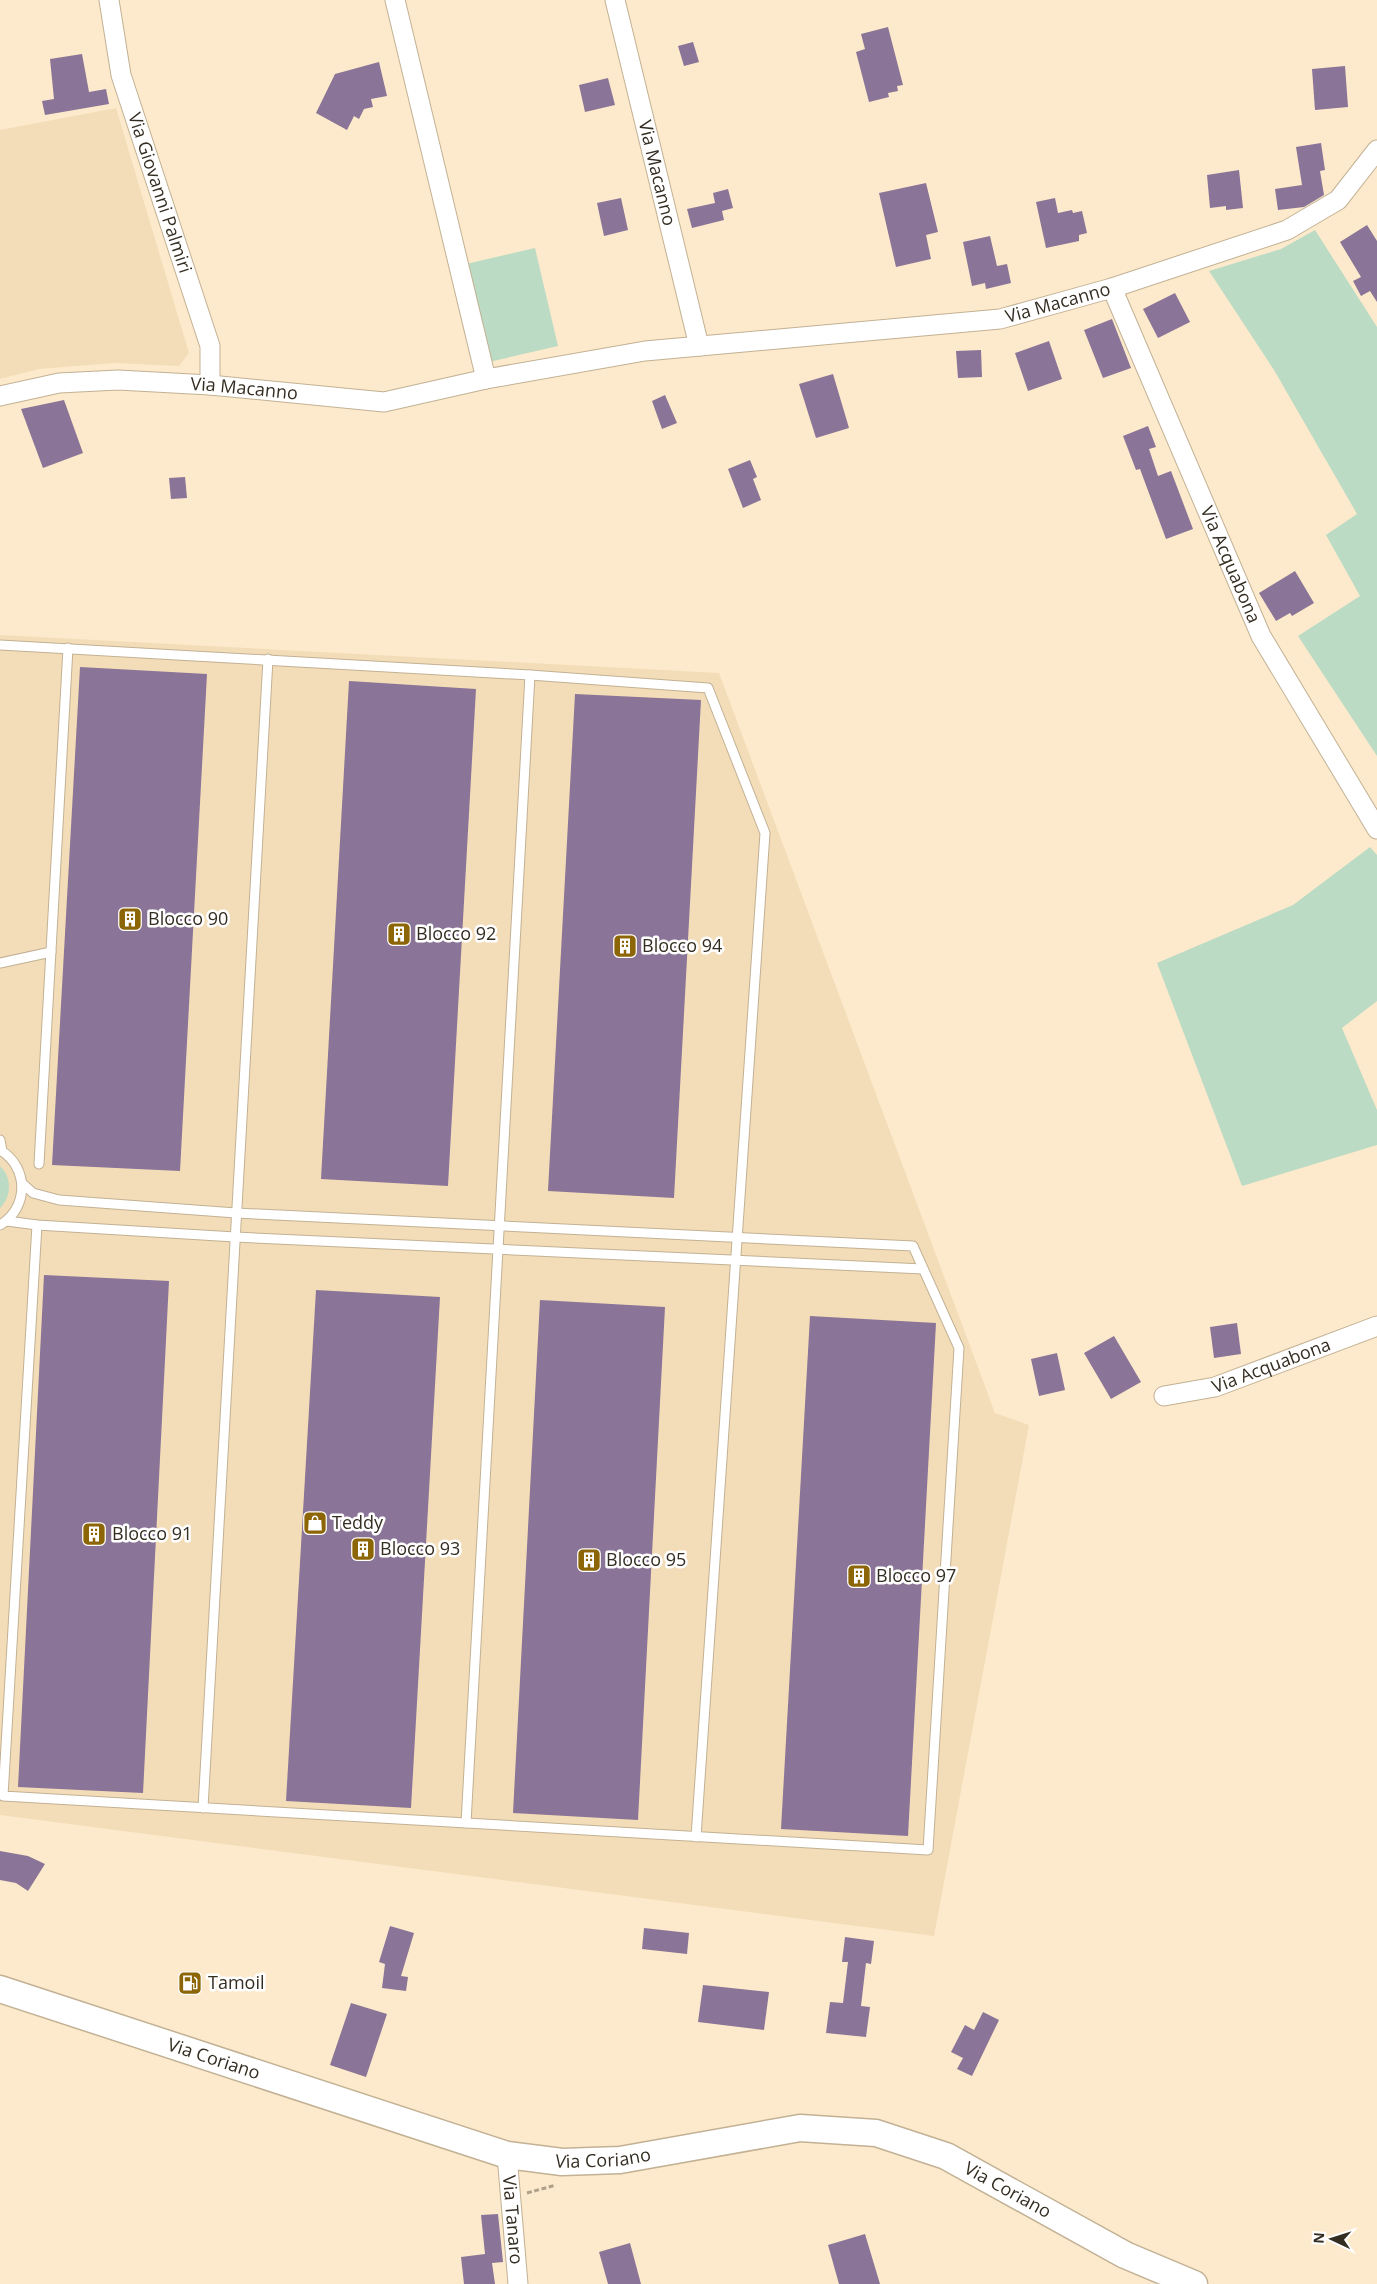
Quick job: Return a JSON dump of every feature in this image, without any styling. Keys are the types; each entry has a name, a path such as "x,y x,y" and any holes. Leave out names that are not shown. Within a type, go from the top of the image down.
{"main road":[{"name":"Via Coriano","path":"0,1989 507,2155 562,2162 620,2160 800,2128 876,2133 946,2156 1125,2255 1194,2284"}],"street":[{"name":"Via Giovanni Palmiri","path":"109,0 121,75 210,346 210,385"},
{"path":"395,0 486,379"},
{"name":"Via Macanno","path":"615,0 699,346"},
{"name":"Via Macanno","path":"0,396 59,383 118,380 210,385 384,402 486,379 645,351 1000,319 1112,288 1288,230 1338,200 1377,150"},
{"name":"Via Acquabona","path":"1112,288 1261,636 1377,829"},
{"name":"Via Acquabona","path":"1164,1396 1214,1387 1377,1326"},
{"name":"Via Tanaro","path":"507,2155 518,2284"}],"lane":[{"path":"0,645 530,674 708,688 765,833 696,1836"},
{"path":"39,1164 68,648"},
{"path":"202,1808 268,659"},
{"path":"466,1823 530,674"},
{"path":"0,963 51,952"},
{"path":"0,1140 1,1150 20,1171 22,1184 21,1198 16,1210 4,1223"},
{"path":"22,1184 33,1193 59,1200 236,1213 913,1246 959,1348 928,1850 3,1796 37,1225"},
{"path":"4,1223 235,1237 923,1269"}],"shaded area":[{"path":"116,108 189,353 179,366 115,363 39,369 0,379 0,130"},
{"path":"0,635 719,673 995,1413 1029,1425 934,1936 0,1815"}],"green space":[{"path":"1315,230 1377,327 1377,756 1298,636 1360,596 1326,535 1357,514 1274,370 1209,271 1281,249"},
{"path":"535,248 558,346 489,362 466,264"},
{"path":"1370,847 1377,855 1377,1001 1342,1028 1377,1110 1377,1145 1242,1186 1157,963 1293,905"},
{"path":"0,1166 7,1176 9,1187 7,1198 0,1208"}],"building":[{"path":"888,27 903,85 897,86 898,91 888,93 889,97 869,102 856,52 865,49 861,34"},
{"path":"693,42 699,62 684,66 678,46"},
{"path":"82,54 89,92 106,89 109,104 45,115 42,101 54,99 50,59"},
{"path":"379,62 387,96 371,99 373,107 364,109 359,119 354,116 347,130 316,113 335,74"},
{"path":"1345,66 1348,107 1315,110 1312,69"},
{"path":"608,78 615,105 585,112 579,85"},
{"path":"1321,143 1325,170 1320,171 1324,195 1304,207 1278,210 1275,189 1302,185 1296,147"},
{"path":"1239,170 1243,208 1226,210 1226,206 1210,208 1207,175"},
{"path":"926,183 938,232 926,235 931,259 896,267 879,193"},
{"path":"728,189 733,208 722,211 724,220 692,228 687,209 715,203 713,193"},
{"path":"621,198 628,230 604,236 597,203"},
{"path":"1055,198 1058,213 1072,210 1073,213 1082,211 1087,233 1079,235 1079,241 1046,248 1036,202"},
{"path":"1367,225 1377,241 1377,302 1370,291 1361,296 1353,281 1361,277 1340,242"},
{"path":"990,236 997,266 1007,264 1011,283 986,289 985,283 972,286 963,242"},
{"path":"1175,293 1190,322 1158,338 1143,309"},
{"path":"1112,319 1131,368 1103,378 1084,330"},
{"path":"1049,341 1062,379 1028,391 1015,353"},
{"path":"981,350 982,377 958,378 956,351"},
{"path":"833,374 849,428 816,438 799,384"},
{"path":"665,395 677,423 662,429 652,401"},
{"path":"64,400 83,453 43,468 21,409"},
{"path":"1148,426 1156,447 1149,449 1158,476 1171,471 1193,529 1166,539 1140,469 1136,470 1123,436"},
{"path":"750,460 757,477 753,479 761,500 743,508 728,469"},
{"path":"185,477 187,498 171,499 169,478"},
{"path":"1295,571 1314,603 1292,616 1290,613 1276,621 1259,593"},
{"name":"Blocco 90","path":"80,667 207,674 180,1171 52,1165"},
{"name":"Blocco 92","path":"349,681 476,689 448,1186 321,1179"},
{"name":"Blocco 94","path":"575,694 701,700 674,1198 548,1191"},
{"name":"Blocco 91","path":"44,1275 169,1281 143,1793 18,1787"},
{"name":"Blocco 93","path":"316,1290 440,1297 411,1808 286,1801"},
{"name":"Blocco 95","path":"540,1300 665,1307 638,1820 513,1813"},
{"name":"Blocco 97","path":"810,1316 936,1323 908,1836 781,1829"},
{"path":"1237,1323 1241,1354 1214,1358 1210,1327"},
{"path":"1114,1336 1141,1382 1111,1399 1084,1353"},
{"path":"1057,1353 1065,1390 1039,1396 1031,1359"},
{"path":"0,1851 28,1856 45,1864 28,1891 16,1883 0,1880"},
{"path":"390,1926 414,1933 401,1976 408,1977 406,1991 382,1988 385,1964 379,1962"},
{"path":"644,1928 689,1933 687,1954 642,1949"},
{"path":"845,1937 874,1941 871,1964 866,1963 861,2006 870,2007 866,2037 826,2033 830,2002 843,2003 848,1962 842,1962"},
{"path":"703,1985 769,1992 764,2030 698,2022"},
{"path":"351,2003 387,2014 366,2077 330,2065"},
{"path":"983,2012 999,2020 972,2076 957,2069 963,2058 951,2052 965,2025 974,2030"},
{"path":"498,2214 503,2262 492,2263 495,2284 464,2284 461,2257 485,2254 481,2215"},
{"path":"865,2234 880,2284 839,2284 828,2245"},
{"path":"630,2243 641,2284 608,2284 599,2252"}],"place":[{"name":"Blocco 90","path":"130,919"},
{"name":"Blocco 92","path":"399,934"},
{"name":"Blocco 94","path":"625,946"},
{"name":"Teddy","path":"315,1523"},
{"name":"Blocco 91","path":"94,1534"},
{"name":"Blocco 93","path":"363,1549"},
{"name":"Blocco 95","path":"589,1560"},
{"name":"Blocco 97","path":"859,1576"},
{"name":"Tamoil","path":"190,1983"}]}
